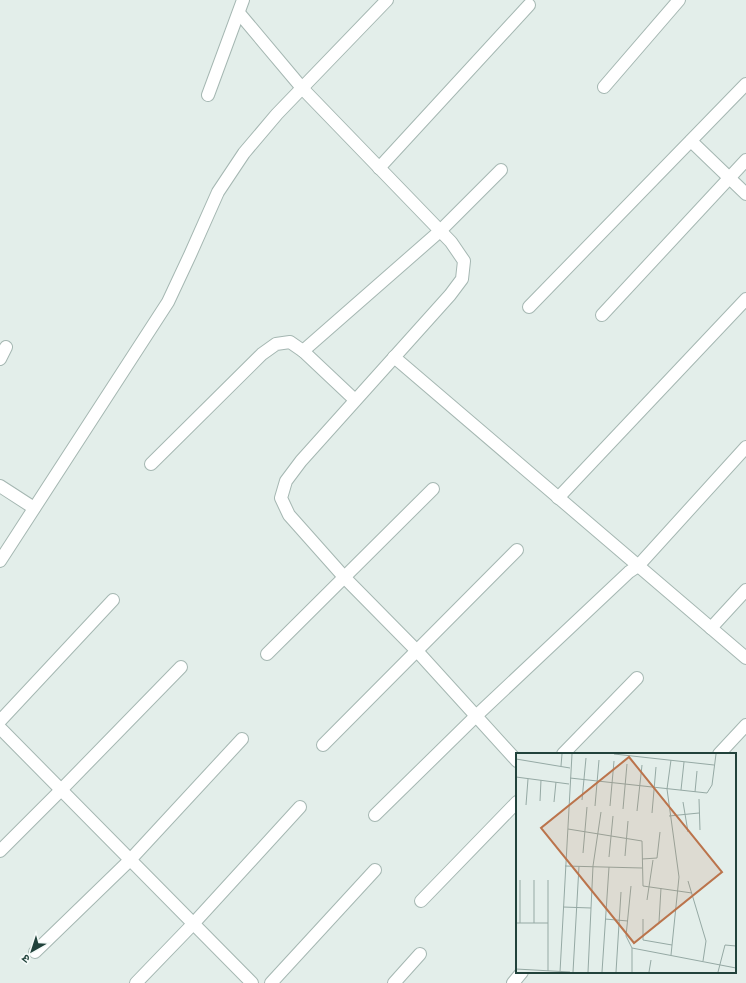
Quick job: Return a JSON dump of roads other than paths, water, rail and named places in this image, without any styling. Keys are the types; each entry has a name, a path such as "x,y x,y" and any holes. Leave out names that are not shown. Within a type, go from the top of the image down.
{"street":[{"path":"208,96 243,0"},
{"path":"0,561 168,302 218,192 244,152 277,114 387,0"},
{"path":"604,87 679,0"},
{"path":"379,168 529,5"},
{"path":"239,13 302,88 451,242 464,261 462,279 450,295 301,461 286,481 281,498 289,515 345,578 416,651 516,760"},
{"path":"529,307 746,84"},
{"path":"691,141 746,194"},
{"path":"602,315 746,160"},
{"path":"303,351 440,231 501,170"},
{"path":"558,498 746,298"},
{"path":"151,464 262,354 276,344 290,342 303,351 356,400"},
{"path":"0,359 6,348"},
{"path":"394,357 746,658"},
{"path":"375,815 476,716 629,572 638,566 746,447"},
{"path":"0,486 34,508"},
{"path":"266,654 345,578 433,489"},
{"path":"323,745 517,550"},
{"path":"711,628 746,590"},
{"path":"0,721 113,600"},
{"path":"0,851 181,667"},
{"path":"564,753 637,678"},
{"path":"720,753 746,725"},
{"path":"0,728 252,983"},
{"path":"35,952 130,860 242,739"},
{"path":"421,901 516,803"},
{"path":"136,983 193,924 300,808"},
{"path":"271,983 375,870"},
{"path":"394,983 420,954"},
{"path":"513,983 521,973"}]}
